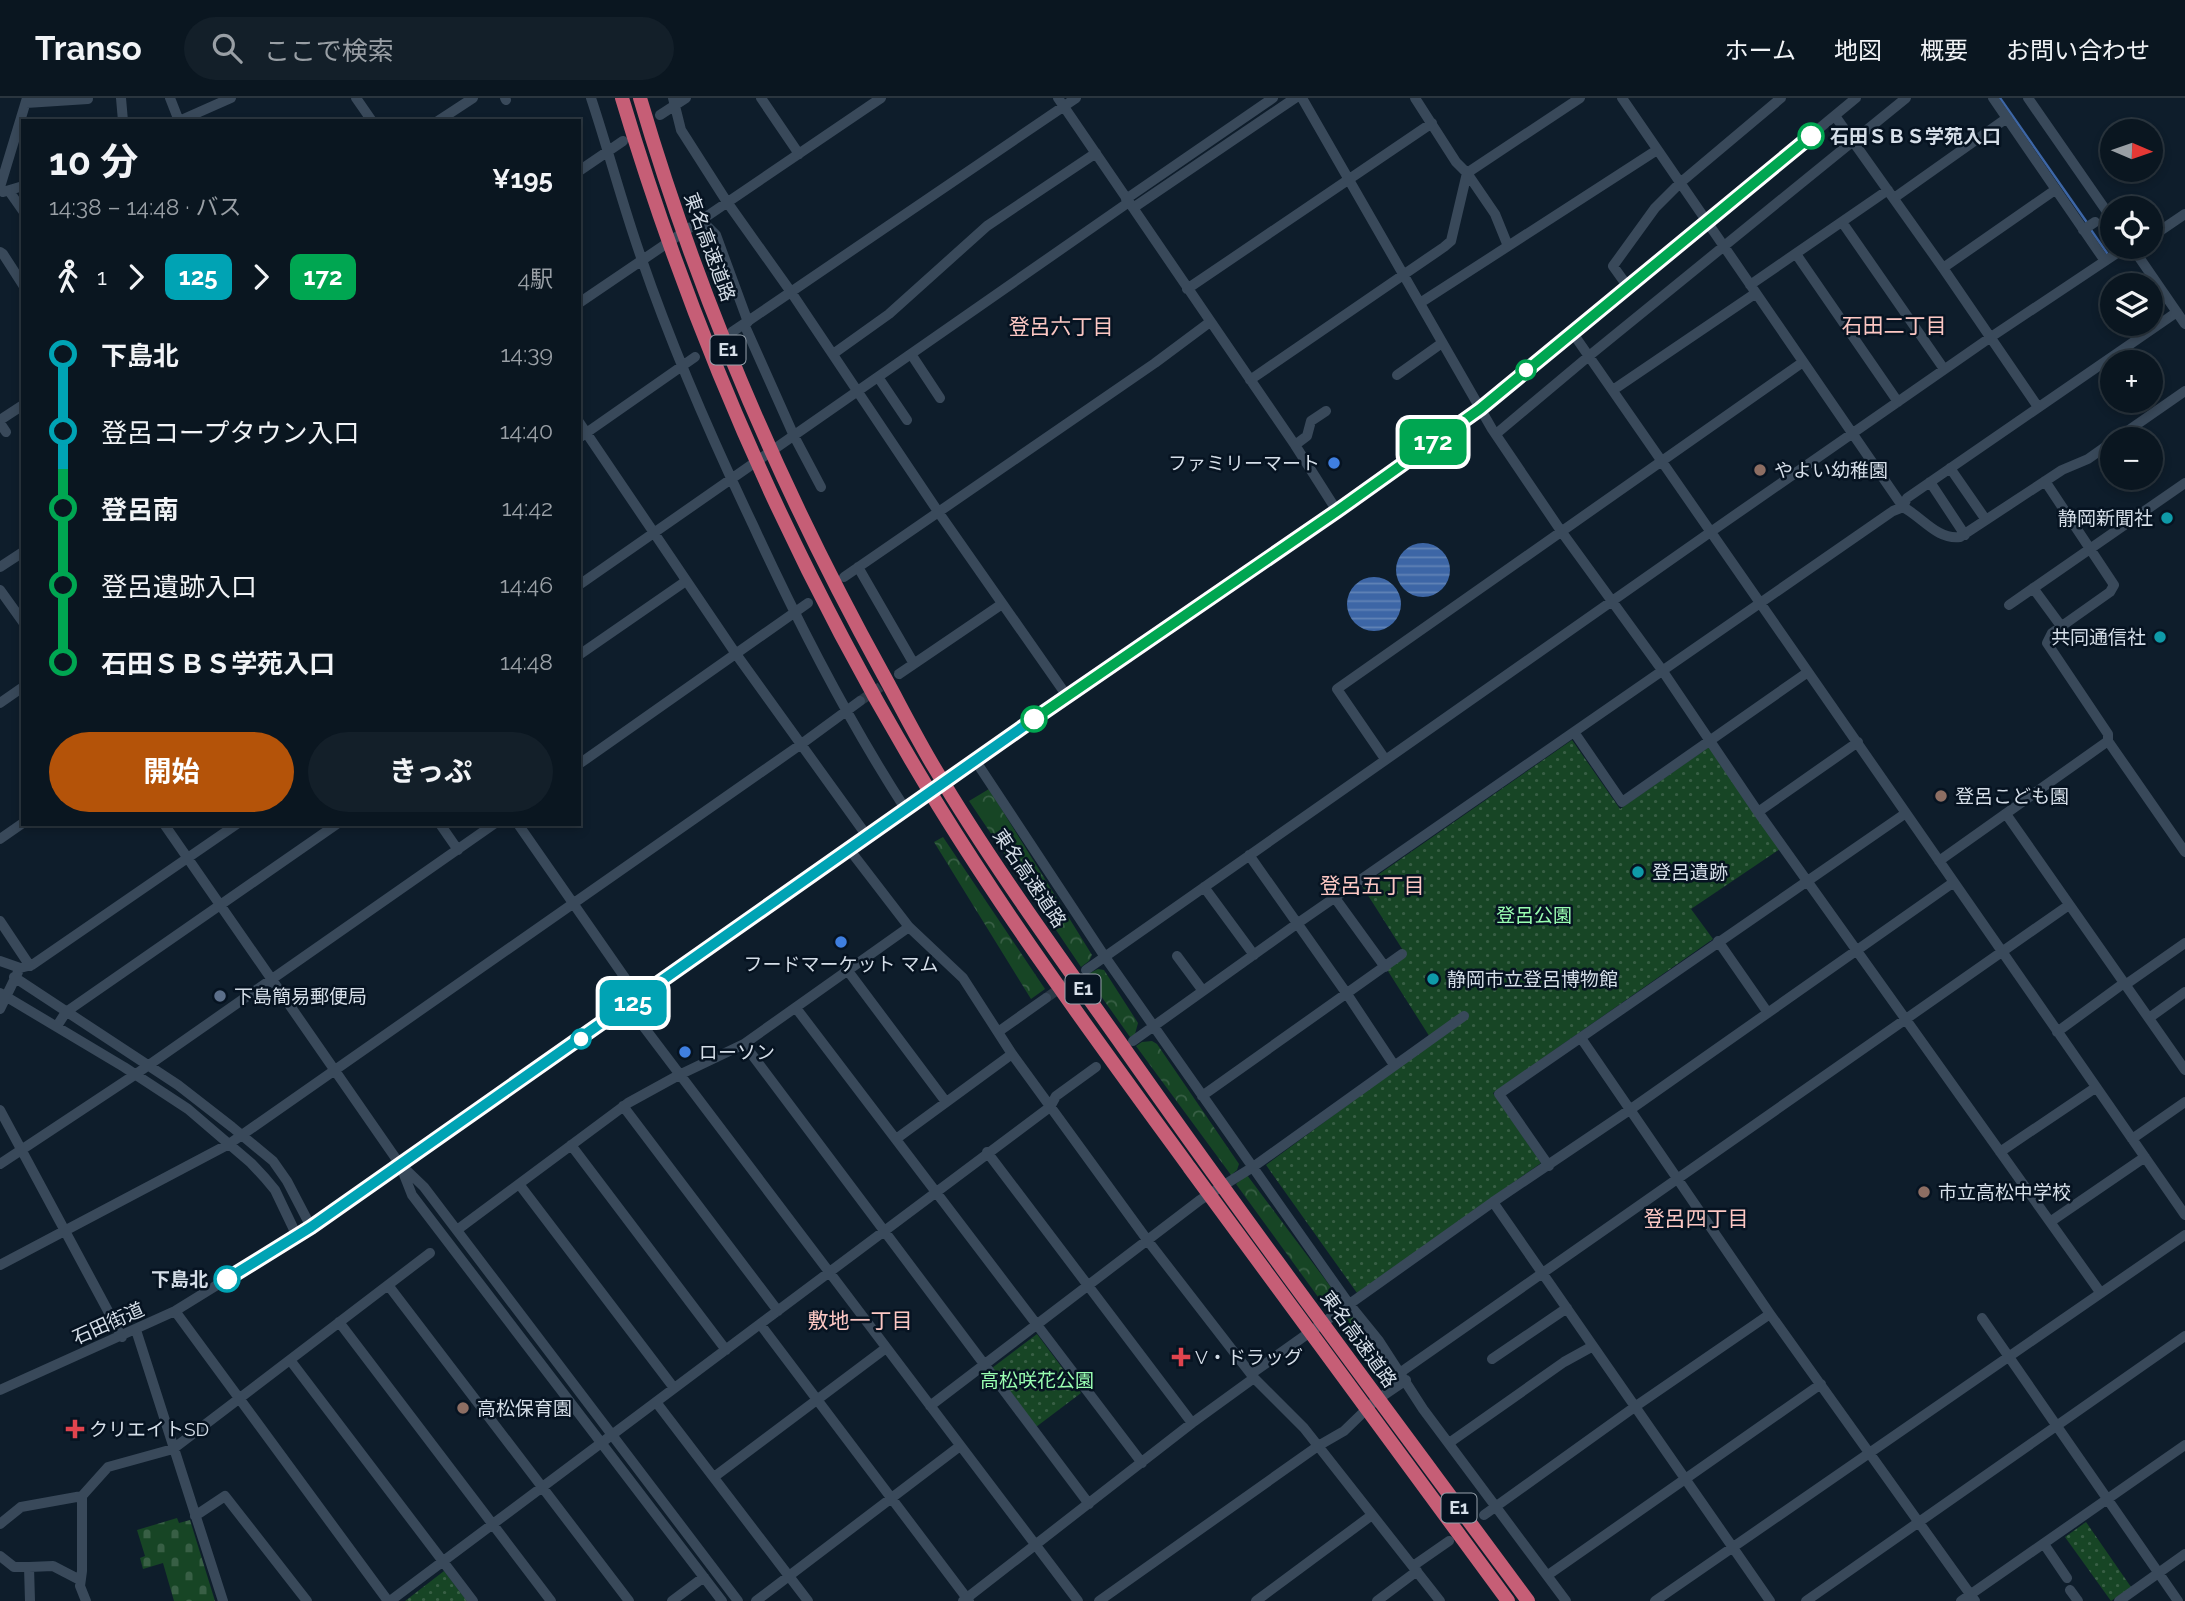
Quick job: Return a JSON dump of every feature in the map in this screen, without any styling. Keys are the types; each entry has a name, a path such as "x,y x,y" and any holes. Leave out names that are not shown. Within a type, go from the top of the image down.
{"highway":[{"name":"東名高速道路","path":"622,98 677,264 728,394 762,471 824,601 939,805 1065,994 1508,1601"},
{"name":"東名高速道路","path":"640,98 679,222 733,364 768,445 838,592 934,767 1013,890 1218,1180 1528,1601"}],"street":[{"path":"121,98 123,119"},
{"path":"170,98 178,119"},
{"path":"184,119 231,98"},
{"path":"356,98 371,119"},
{"path":"591,98 641,260 732,480 794,613 872,758 906,810"},
{"path":"660,115 674,102 686,98"},
{"path":"761,98 799,154"},
{"path":"581,302 881,98"},
{"path":"732,332 1061,102 1076,98"},
{"path":"581,584 1129,203 1273,98"},
{"path":"1129,203 1295,98"},
{"path":"1302,98 1496,434 1758,812 2100,1292"},
{"path":"1415,98 1456,162 1467,173 1495,214 1508,246"},
{"path":"1250,380 1451,241 1467,173 1580,98"},
{"path":"1622,98 1903,507 1947,537 1965,535 2062,470 2088,460 2100,451"},
{"path":"1628,287 1613,265 1655,208 1680,183 1781,98"},
{"name":"石田街道","path":"0,1390 136,1331 175,1311 311,1227 1480,409 1856,98"},
{"path":"1496,434 1906,98"},
{"path":"2028,98 2100,202"},
{"path":"21,119 26,100 88,99"},
{"path":"1997,100 2017,134 2105,261"},
{"path":"674,102 681,130 727,202 1067,696"},
{"path":"1061,102 1295,445 1337,511"},
{"path":"442,119 472,103"},
{"path":"1835,116 2038,407"},
{"path":"1613,390 1842,222 1891,194 2007,118"},
{"path":"3,190 21,120"},
{"path":"1187,289 1432,123"},
{"path":"2017,134 2028,126"},
{"path":"581,170 624,141"},
{"path":"1420,303 1657,150"},
{"path":"833,354 889,314 987,226 1096,153"},
{"path":"3,190 21,186"},
{"path":"3,190 21,209"},
{"path":"1943,268 2055,190"},
{"path":"2163,229 2185,214"},
{"path":"701,220 716,235 746,323 794,436 821,487"},
{"path":"1842,222 1944,369"},
{"path":"2083,230 2095,222"},
{"path":"0,252 21,282"},
{"path":"1796,254 1898,402"},
{"path":"1086,970 1944,369 2109,259"},
{"path":"2137,259 2185,324"},
{"path":"1133,1041 1760,602 1893,511 1903,507 1907,498 2177,312"},
{"path":"844,577 1210,322"},
{"path":"1572,332 2185,1215"},
{"path":"1397,375 1442,343"},
{"path":"911,354 940,398"},
{"path":"695,357 583,435 867,836"},
{"path":"1385,759 1337,689 1803,362"},
{"path":"878,377 906,420"},
{"path":"2134,427 2185,391"},
{"path":"6,432 0,421 21,406"},
{"path":"1295,445 1307,436 1311,421 1326,411"},
{"path":"1950,468 1986,520"},
{"path":"2045,481 2113,583 2113,589 2048,638 2049,649 2108,734 2108,741 2185,852"},
{"path":"1930,482 1965,535"},
{"path":"2009,605 2185,483"},
{"path":"0,567 21,553"},
{"path":"858,567 914,664"},
{"path":"581,654 686,581"},
{"path":"2033,587 2061,626"},
{"path":"0,590 21,619"},
{"path":"581,763 808,603"},
{"path":"900,674 1002,604"},
{"path":"1574,732 1622,802 1808,672"},
{"path":"0,702 21,688"},
{"path":"0,1265 229,1144 860,701"},
{"path":"1940,860 2108,741"},
{"path":"1758,812 1858,742"},
{"path":"975,760 1105,957 1202,1096 1419,1402 1566,1601"},
{"path":"1549,1166 1499,1094 1906,813"},
{"path":"2006,814 2185,1070"},
{"path":"0,839 21,824"},
{"path":"165,826 399,1163 412,1195 722,1601"},
{"path":"0,1009 3,994 22,970 51,954 234,826"},
{"path":"57,1026 66,1012 334,826"},
{"path":"441,826 458,850"},
{"path":"0,1164 135,1074 491,826"},
{"path":"519,826 639,998"},
{"path":"849,849 909,927 963,978 1012,1054 1148,1241 1252,1376 1304,1428 1440,1601"},
{"path":"1249,855 1394,1065"},
{"path":"760,1324 966,1600 1252,1376 1349,1304 1954,882"},
{"path":"1204,887 1254,954"},
{"path":"1335,898 1385,967"},
{"path":"1099,1601 1318,1446 1344,1431 1403,1376 1543,1274 2069,905"},
{"path":"0,921 22,970"},
{"path":"457,1230 623,1106 744,1044 909,927"},
{"path":"1718,942 1768,1013"},
{"path":"2057,1032 2185,943"},
{"path":"1202,1096 1402,954"},
{"path":"1177,957 1203,991"},
{"path":"0,961 22,970 66,1012 178,1085 273,1161 287,1181 311,1227"},
{"path":"848,971 946,1102"},
{"path":"2149,1018 2185,992"},
{"path":"3,994 177,1101 251,1163 270,1184 297,1236"},
{"path":"998,1032 1045,998"},
{"path":"628,1006 1078,1601"},
{"path":"796,1008 1142,1463"},
{"path":"929,1406 1200,1200 1253,1167 1464,1016"},
{"path":"1581,1038 1770,1314 1972,1598"},
{"path":"744,1044 1089,1504"},
{"path":"896,1139 1012,1054"},
{"path":"175,1311 237,1399 389,1601 1050,1107 1056,1096 1096,1067"},
{"path":"2000,1152 2095,1088"},
{"path":"2132,1139 2185,1102"},
{"path":"623,1106 778,1311"},
{"path":"0,1110 122,1337"},
{"path":"571,1145 726,1350"},
{"path":"987,1152 1192,1423"},
{"path":"2050,1222 2145,1157"},
{"path":"399,1163 424,1187 738,1601"},
{"path":"519,1184 674,1388"},
{"path":"1493,1202 1770,1601"},
{"path":"1655,1601 2185,1235"},
{"path":"0,1524 20,1507 82,1496 108,1467 173,1449 430,1253"},
{"path":"388,1285 629,1601"},
{"path":"1492,1359 1567,1308"},
{"path":"1484,1515 1770,1314"},
{"path":"1982,1318 2178,1601"},
{"path":"339,1322 551,1601"},
{"path":"136,1331 222,1601"},
{"path":"1806,1601 2185,1336"},
{"path":"1449,1443 1564,1362 1593,1346"},
{"path":"714,1476 886,1348"},
{"path":"290,1360 473,1601"},
{"path":"1548,1575 1821,1384"},
{"path":"656,1402 808,1601"},
{"path":"1961,1601 1972,1598 2185,1445"},
{"path":"756,1601 960,1446"},
{"path":"82,1496 80,1580 86,1601"},
{"path":"195,1516 225,1496 307,1601"},
{"path":"1256,1601 1372,1515"},
{"path":"1377,1601 1449,1541"},
{"path":"2044,1544 2067,1578"},
{"path":"2119,1601 2185,1554"},
{"path":"0,1556 14,1567 53,1566 80,1580"},
{"path":"29,1567 30,1601"},
{"path":"672,1601 704,1577"},
{"path":"2070,1590 2078,1601"}],"green space":[{"name":"登呂公園","path":"1572,740 1620,809 1709,747 1780,849 1691,909 1713,939 1493,1093 1541,1163 1357,1293 1266,1165 1433,1042 1386,968 1406,955 1362,886"},
{"path":"989,789 1092,955 1081,967 969,801"},
{"path":"943,837 1045,989 1031,999 934,842"},
{"path":"1098,969 1104,970 1138,1023 1135,1034 1130,1037 1086,975"},
{"path":"1152,1041 1157,1044 1239,1164 1231,1175 1136,1046"},
{"path":"1247,1175 1339,1298 1340,1303 1329,1312 1236,1184"},
{"path":"1341,1315 1351,1315 1389,1365 1390,1372 1383,1384 1336,1320"},
{"name":"高松咲花公園","path":"1037,1334 1081,1393 1036,1427 992,1368"},
{"path":"177,1518 179,1523 190,1520 215,1601 174,1601 163,1563 143,1569 140,1558 145,1556 137,1530"},
{"path":"2086,1522 2131,1587 2111,1601 2065,1537"},
{"path":"444,1571 467,1601 405,1601"}],"water":[{"path":"1423,543 1442,551 1450,570 1442,589 1423,597 1404,589 1396,570 1404,551"},
{"path":"1374,577 1393,585 1401,604 1393,623 1374,631 1355,623 1347,604 1355,585"}],"waterway":[{"path":"2000,98 2088,224"},
{"path":"2091,230 2100,243"}],"tunnel":[{"path":"860,701 899,674"},
{"path":"1046,998 1080,974"}],"bus line":[{"name":"172","path":"1034,719 1337,511 1480,409 1811,136"},
{"name":"125","path":"227,1279 311,1227 1034,719"}],"place":[{"name":"石田ＳＢＳ学苑入口","path":"1811,136"},
{"name":"ファミリーマート","path":"1334,463"},
{"name":"やよい幼稚園","path":"1760,470"},
{"name":"静岡新聞社","path":"2167,518"},
{"name":"共同通信社","path":"2160,637"},
{"name":"登呂こども園","path":"1941,796"},
{"name":"登呂遺跡","path":"1638,872"},
{"name":"フードマーケット マム","path":"841,942"},
{"name":"静岡市立登呂博物館","path":"1433,979"},
{"name":"下島簡易郵便局","path":"220,996"},
{"name":"ローソン","path":"685,1052"},
{"name":"市立高松中学校","path":"1924,1192"},
{"name":"下島北","path":"227,1279"},
{"name":"V・ドラッグ","path":"1181,1357"},
{"name":"高松保育園","path":"463,1408"},
{"name":"クリエイトSD","path":"75,1429"}],"district":[{"name":"石田二丁目","path":"1894,326"},
{"name":"登呂六丁目","path":"1061,327"},
{"name":"登呂五丁目","path":"1372,886"},
{"name":"登呂四丁目","path":"1696,1219"},
{"name":"敷地一丁目","path":"860,1321"}]}
